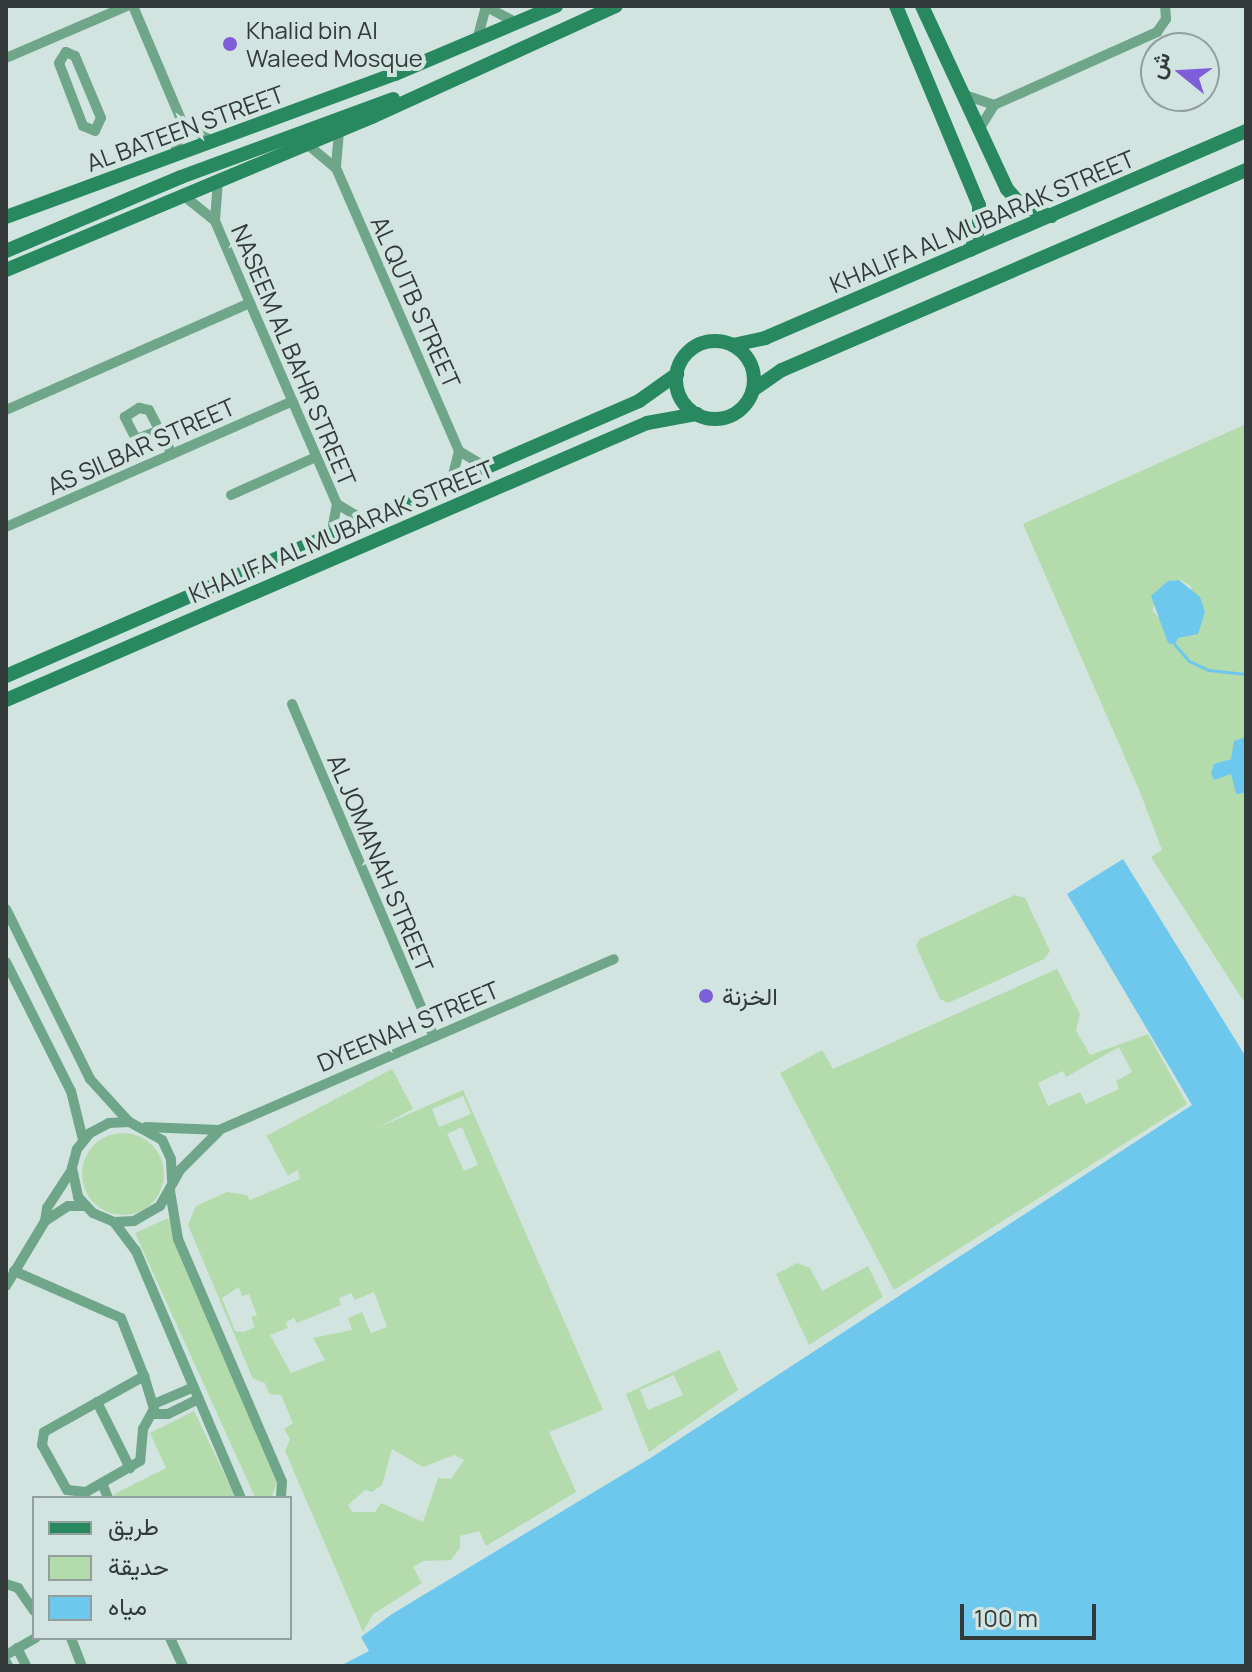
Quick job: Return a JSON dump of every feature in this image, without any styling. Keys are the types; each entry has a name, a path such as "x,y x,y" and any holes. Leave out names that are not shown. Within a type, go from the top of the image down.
{"main road":[{"name":"AL BATEEN STREET","path":"6,217 477,40 556,6"},
{"name":"AL BATEEN STREET","path":"6,270 339,131 616,6"},
{"path":"896,6 979,205 981,220 971,250"},
{"path":"928,8 978,131 1011,196 1029,210 1051,216"},
{"name":"AL BATEEN STREET","path":"6,251 241,154 423,92"},
{"name":"KHALIFA AL MUBARAK STREET","path":"733,345 765,338 1246,131"},
{"path":"753,390 751,364 733,345 716,341 698,345 684,357 677,374 679,393 697,414 715,419 735,413 753,390 782,370 1246,170"},
{"name":"KHALIFA AL MUBARAK STREET","path":"6,676 639,401 677,374"},
{"name":"KHALIFA AL MUBARAK STREET","path":"6,700 647,423 697,414"}],"street":[{"path":"6,58 130,6 182,122 211,141"},
{"path":"477,40 486,6 517,23"},
{"path":"978,131 994,105 1157,32 1166,19 1165,6"},
{"path":"57,36 63,53 59,63 83,126 95,131 101,118 75,56 63,53"},
{"path":"962,94 994,105"},
{"path":"175,153 182,122"},
{"name":"AL QUTB STREET","path":"336,168 339,131"},
{"name":"AL QUTB STREET","path":"307,144 336,168 459,451"},
{"name":"NASEEM AL BAHR STREET","path":"218,180 215,221 337,504 331,535"},
{"name":"NASEEM AL BAHR STREET","path":"183,195 215,221"},
{"path":"6,410 250,303"},
{"name":"AS SILBAR STREET","path":"6,527 293,401"},
{"path":"160,430 172,454"},
{"path":"451,483 459,451 486,467"},
{"path":"231,495 316,457"},
{"name":"NASEEM AL BAHR STREET","path":"337,504 364,520"},
{"name":"AL JOMANAH STREET","path":"292,704 434,1037"},
{"path":"6,909 90,1079 129,1122"},
{"name":"DYEENAH STREET","path":"171,1184 219,1130 614,959"},
{"path":"6,962 71,1091 83,1140"},
{"path":"6,1286 45,1221 83,1140 99,1127 129,1122 146,1127 168,1149 178,1239 282,1482 281,1496"},
{"name":"DYEENAH STREET","path":"146,1127 219,1130"},
{"path":"72,1168 84,1206"},
{"path":"114,1222 152,1213 171,1184"},
{"path":"54,1199 62,1209"},
{"path":"45,1221 62,1209 84,1206 114,1222 136,1251 240,1496"},
{"path":"14,1271 121,1318 144,1376 153,1409"},
{"path":"144,1376 46,1429 41,1439 67,1490 82,1493 130,1468 142,1458 142,1433 153,1409 194,1387"},
{"path":"153,1409 168,1414 199,1399"},
{"path":"97,1402 130,1468"},
{"path":"102,1483 107,1496"},
{"path":"6,1584 18,1588 32,1608"},
{"path":"26,1666 9,1653 32,1640"},
{"path":"72,1640 82,1666"},
{"path":"171,1640 183,1666"}],"green space":[{"path":"1246,424 1246,737 1231,759 1214,764 1231,774 1241,794 1246,793 1246,1005 1151,857 1162,850 1140,792 1023,524","holes":["1180,580 1191,586 1197,634 1177,638 1152,610 1168,581"]},
{"path":"1015,895 1025,898 1050,951 1044,959 948,1003 940,999 916,946 920,939"},
{"path":"1057,969 1080,1014 1076,1030 1090,1055 1148,1034 1187,1104 894,1290 780,1073 822,1050 833,1069","holes":["1119,1047 1132,1072 1116,1081 1119,1089 1086,1104 1080,1092 1048,1106 1038,1083 1063,1071 1066,1077"]},
{"path":"392,1069 413,1109 288,1175 267,1136"},
{"path":"463,1090 603,1410 549,1432 576,1492 486,1546 479,1531 460,1536 460,1548 451,1560 423,1561 413,1567 422,1583 373,1614 363,1632 285,1451 290,1439 284,1429 293,1423 281,1395 269,1394 265,1383 253,1379 188,1225 196,1206 227,1192 247,1195 250,1200 300,1179 298,1172 307,1159","holes":["463,1096 471,1114 439,1127 432,1109","462,1127 478,1165 464,1171 447,1134","239,1287 242,1296 249,1294 257,1315 251,1317 255,1327 244,1332 235,1331 222,1298","374,1292 387,1327 371,1333 362,1312 348,1318 352,1330 313,1338 325,1360 291,1373 270,1335 288,1328 286,1322 294,1318 297,1323 341,1305 339,1298 351,1293 355,1300","392,1449 423,1467 454,1455 464,1460 451,1479 438,1478 423,1522 381,1503 375,1512 352,1512 348,1505 365,1490 372,1492 382,1485"]},
{"path":"115,1133 131,1133 146,1140 157,1151 164,1174 161,1190 152,1203 131,1215 115,1215 100,1208 89,1197 82,1182 82,1166 89,1151 100,1140"},
{"path":"168,1218 279,1478 272,1496 255,1496 135,1233"},
{"path":"797,1263 810,1268 822,1291 868,1266 883,1297 809,1345 776,1274"},
{"path":"719,1350 738,1390 649,1452 626,1394","holes":["674,1375 683,1395 648,1410 640,1390"]},
{"path":"194,1411 235,1496 115,1496 166,1468 150,1433"}],"water":[{"path":"1179,580 1200,597 1205,612 1198,634 1178,638 1175,645 1168,643 1151,596 1168,581"},
{"path":"1246,737 1246,793 1236,794 1231,774 1214,780 1211,773 1214,764 1231,759 1234,741"},
{"path":"1123,859 1246,1057 1246,1666 340,1666 369,1651 361,1637 392,1614 652,1457 1192,1105 1067,894"}],"waterway":[{"path":"1175,645 1189,661 1208,670 1246,674"}],"place":[{"name":"Khalid bin Al Waleed Mosque","path":"230,44"},
{"name":"الخزنة","path":"706,996"}]}
